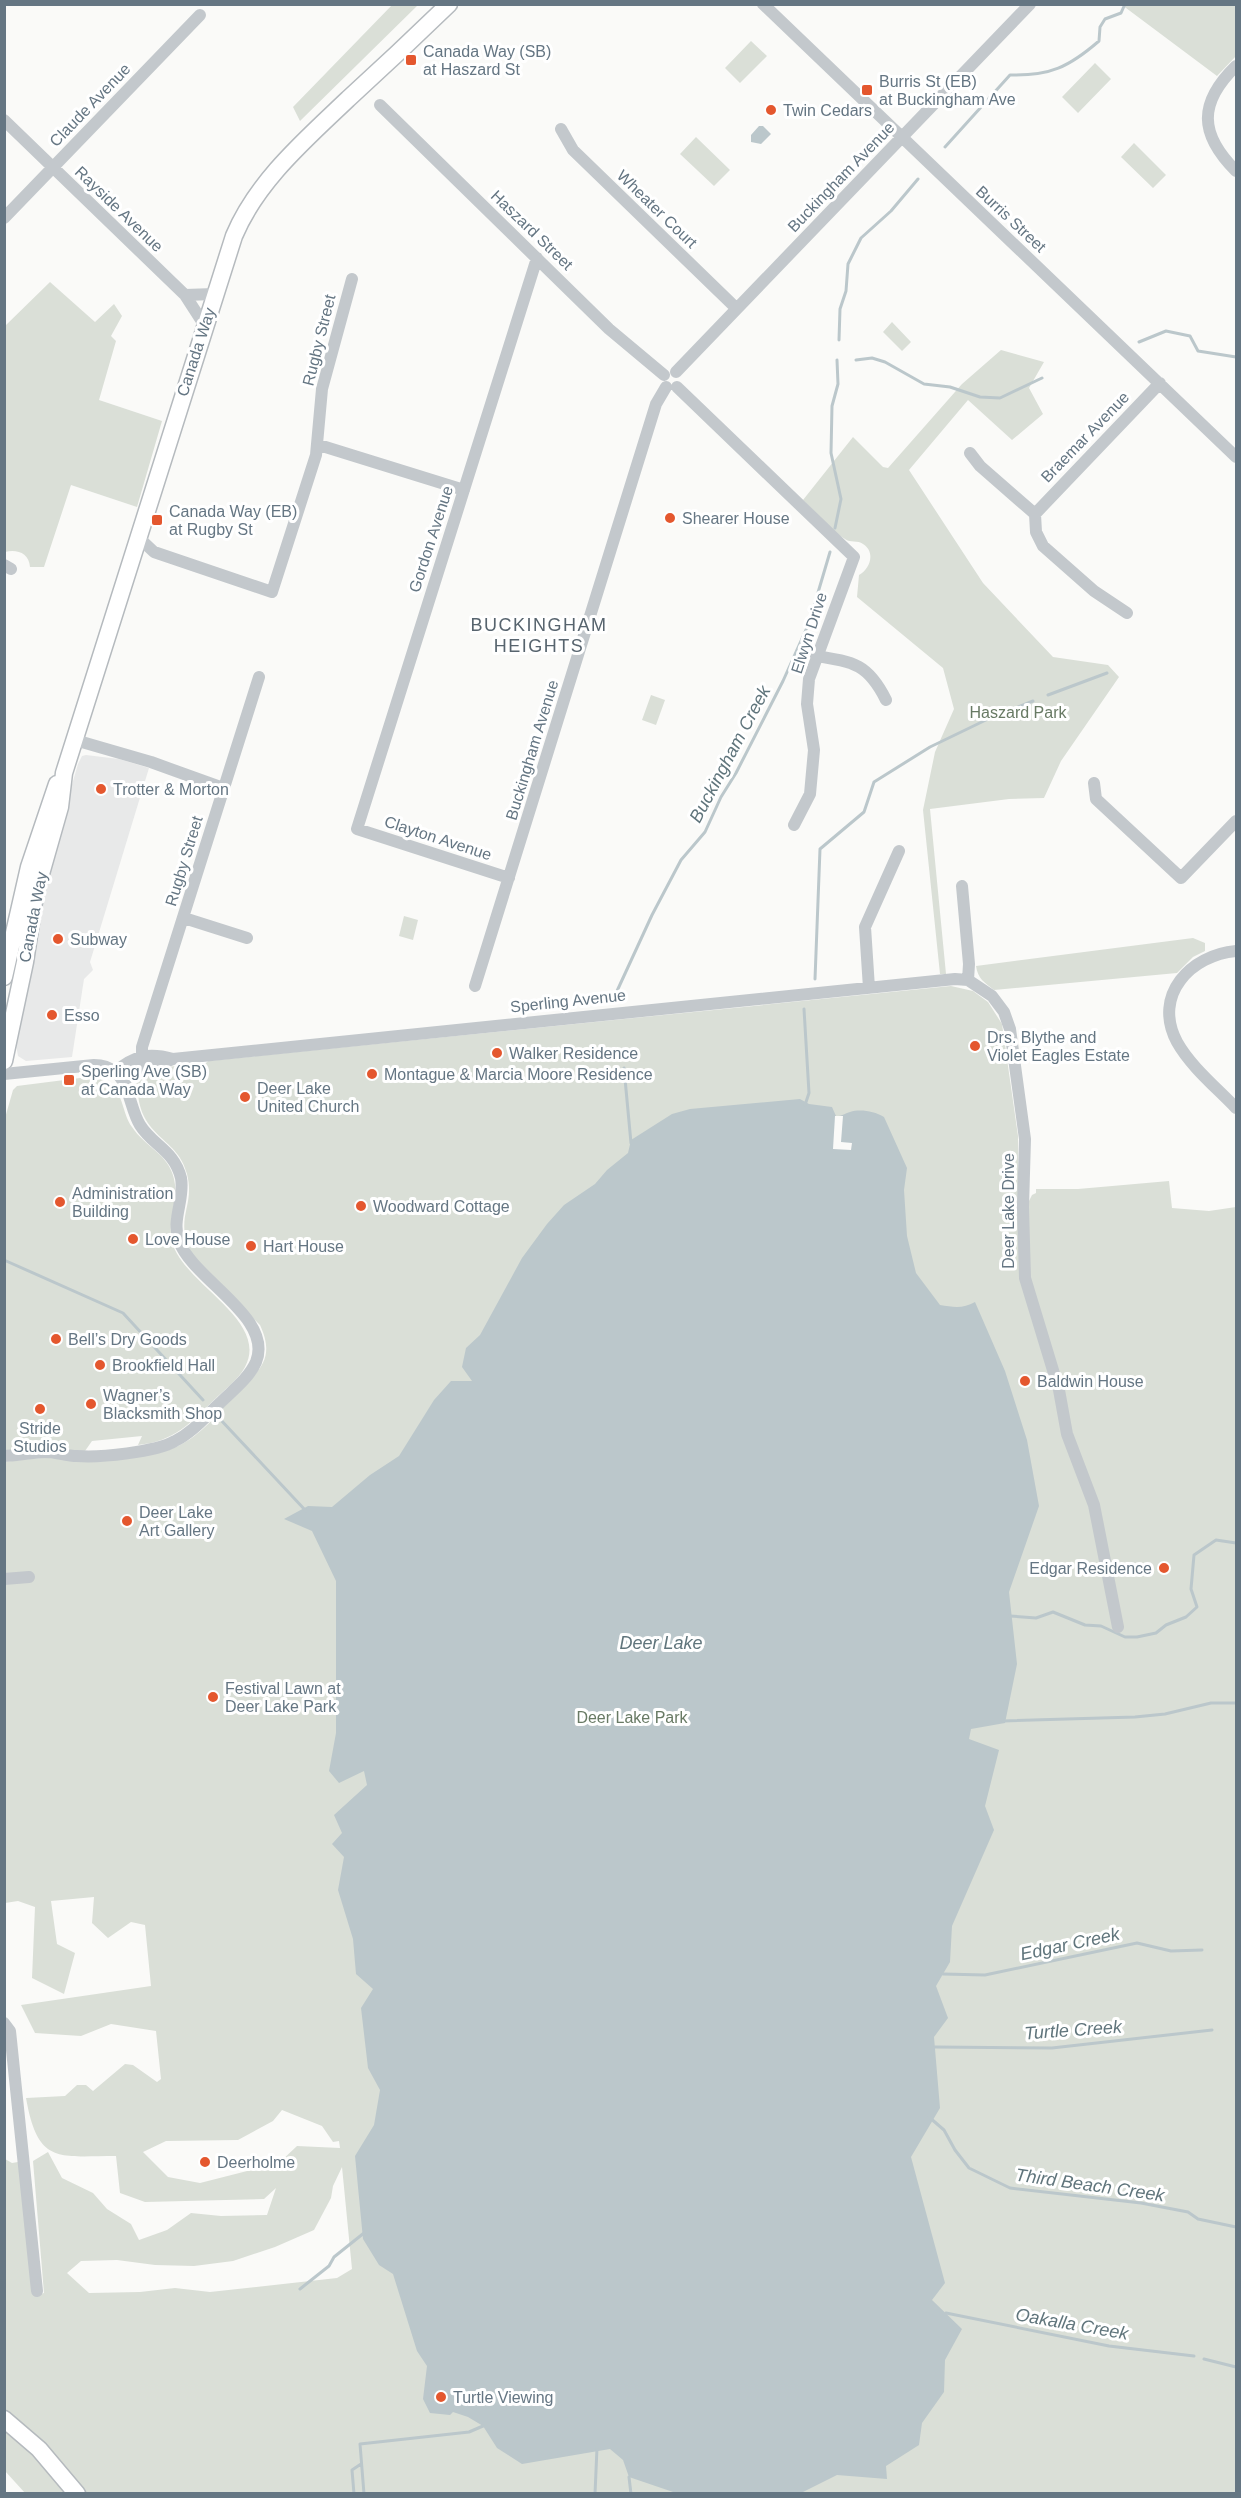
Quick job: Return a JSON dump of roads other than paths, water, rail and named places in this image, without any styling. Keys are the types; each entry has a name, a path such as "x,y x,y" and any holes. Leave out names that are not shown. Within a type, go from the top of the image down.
{"main road":[{"name":"Canada Way","path":"4,1061 23,972 35,895 60,807 64,773 214,294 242,217 268,180 307,138 449,4"},
{"name":"Canada Way","path":"4,977 29,867 53,789 64,773"},
{"path":"4,2419 39,2449 77,2493"}],"street":[{"name":"Burris Street","path":"763,4 1236,457"},
{"name":"Buckingham Avenue","path":"475,987 656,404 671,380 736,308 1030,4"},
{"name":"Claude Avenue","path":"4,218 200,15"},
{"path":"1236,66 1215,92 1208,122 1216,149 1236,171"},
{"name":"Haszard Street","path":"380,105 609,329 671,380 854,557"},
{"name":"Rayside Avenue","path":"4,120 185,295 205,326"},
{"name":"Wheater Court","path":"561,129 573,150 736,308"},
{"name":"Gordon Avenue","path":"357,829 537,258"},
{"name":"Rugby Street","path":"137,536 154,552 272,592 319,445 322,389 352,279"},
{"path":"185,295 214,294"},
{"name":"Braemar Avenue","path":"1035,514 1160,383"},
{"path":"319,445 464,490"},
{"path":"970,453 980,466 1035,514 1036,532 1040,543 1086,585 1127,613"},
{"name":"Elwyn Drive","path":"794,825 810,794 814,750 807,704 809,679 854,557"},
{"path":"816,656 850,662 875,679 886,700"},
{"name":"Rugby Street","path":"142,1056 142,1047 259,677"},
{"path":"75,740 151,762 223,788"},
{"path":"1094,783 1096,799 1181,878 1236,821"},
{"name":"Clayton Avenue","path":"357,829 509,878"},
{"path":"868,988 866,927 899,851"},
{"path":"962,886 969,964 968,980"},
{"path":"184,918 247,939"},
{"path":"1236,951 1215,954 1201,961 1183,977 1175,990 1171,1007 1174,1035 1185,1054 1236,1108"},
{"name":"Sperling Avenue","path":"119,1077 173,1059 956,979 968,980"},
{"name":"Deer Lake Drive","path":"968,980 992,996 1004,1012 1010,1029 1025,1139 1023,1207 1025,1278 1059,1390 1067,1434 1094,1505 1118,1627"},
{"name":"Sperling Avenue","path":"142,1056 158,1055 173,1059"},
{"path":"119,1077 127,1062 142,1056"},
{"path":"4,1074 100,1065 119,1077 138,1123 167,1151 178,1169 182,1189 177,1233 183,1249 195,1266 249,1322 257,1339 257,1357 253,1368 190,1431 169,1445 148,1450 81,1457 48,1452 4,1456"},
{"path":"4,1579 29,1577"},
{"path":"5,2023 10,2031 37,2291"}],"water":[{"path":"759,126 763,126 771,134 761,144 751,142 751,135"},
{"name":"Deer Lake","path":"800,1099 809,1104 832,1107 836,1116 863,1111 884,1117 907,1168 904,1190 907,1236 916,1273 940,1305 962,1307 975,1302 1005,1371 1027,1440 1039,1506 1009,1592 1017,1664 1005,1723 971,1729 969,1739 999,1750 985,1806 994,1830 952,1926 950,1962 936,1986 948,2018 934,2037 940,2108 911,2157 945,2283 932,2300 962,2329 945,2360 944,2392 922,2423 919,2445 886,2466 887,2479 837,2475 801,2493 676,2493 629,2477 623,2460 610,2449 522,2464 497,2448 483,2426 468,2417 453,2412 450,2415 430,2413 423,2399 427,2366 417,2351 393,2274 379,2265 363,2239 355,2156 374,2125 380,2090 368,2068 361,2008 373,1989 356,1974 353,1939 338,1890 344,1857 332,1844 342,1833 334,1815 367,1785 364,1771 339,1783 329,1771 336,1733 336,1581 312,1531 284,1519 308,1506 332,1507 370,1475 399,1456 434,1400 451,1381 472,1381 462,1367 466,1348 480,1335 522,1258 564,1205 595,1184 607,1170 628,1153 631,1140 672,1114 690,1109"}],"waterway":[{"name":"Buckingham Creek","path":"945,147 1010,75 1048,72 1078,57 1099,41 1100,27 1105,19 1121,13 1125,4"},
{"name":"Buckingham Creek","path":"839,340 840,309 846,291 848,264 861,238 891,211 918,179"},
{"path":"1139,342 1166,331 1190,336 1198,351 1236,357"},
{"path":"856,360 872,358 885,362 924,384 950,387 980,397 1000,398 1042,378"},
{"name":"Buckingham Creek","path":"835,528 841,499 831,453 832,406 838,384 837,360"},
{"name":"Buckingham Creek","path":"617,991 652,915 681,860 705,832 721,797 736,773 783,681 809,623 830,552"},
{"path":"1048,695 1107,673"},
{"path":"1003,713 1033,701"},
{"path":"815,979 820,849 864,812 874,782 930,747 990,718"},
{"path":"804,1009 809,1093 805,1105"},
{"name":"Buckingham Creek","path":"624,1068 631,1143"},
{"path":"4,1260 123,1313 203,1400"},
{"path":"219,1418 306,1511"},
{"path":"1010,1616 1036,1618 1053,1612 1085,1625 1101,1626 1125,1637 1156,1633 1166,1625 1186,1617 1197,1607 1191,1589 1194,1555 1216,1540 1236,1543"},
{"path":"1003,1721 1135,1717 1165,1714 1211,1703 1236,1703"},
{"name":"Edgar Creek","path":"943,1974 985,1975 1137,1943 1171,1951 1202,1950"},
{"name":"Turtle Creek","path":"935,2047 1052,2048 1212,2030"},
{"name":"Third Beach Creek","path":"929,2117 944,2130 955,2150 969,2168 1010,2188 1141,2203 1188,2212 1198,2219 1236,2227"},
{"path":"300,2289 364,2233"},
{"name":"Oakalla Creek","path":"946,2313 1109,2346 1194,2356"},
{"name":"Oakalla Creek","path":"1204,2359 1236,2367"},
{"path":"364,2494 360,2444 469,2432 483,2426"},
{"path":"595,2494 597,2448"},
{"path":"354,2494 352,2470 361,2464"},
{"path":"629,2477 631,2494"}],"place":[{"name":"Canada Way (SB) at Haszard St","path":"411,60"},
{"name":"Burris St (EB) at Buckingham Ave","path":"867,90"},
{"name":"Twin Cedars","path":"771,110"},
{"name":"Shearer House","path":"670,518"},
{"name":"Canada Way (EB) at Rugby St","path":"157,520"},
{"name":"Trotter & Morton","path":"101,789"},
{"name":"Subway","path":"58,939"},
{"name":"Esso","path":"52,1015"},
{"name":"Drs. Blythe and Violet Eagles Estate","path":"975,1046"},
{"name":"Walker Residence","path":"497,1053"},
{"name":"Montague & Marcia Moore Residence","path":"372,1074"},
{"name":"Sperling Ave (SB) at Canada Way","path":"69,1080"},
{"name":"Deer Lake United Church","path":"245,1097"},
{"name":"Administration Building","path":"60,1202"},
{"name":"Woodward Cottage","path":"361,1206"},
{"name":"Love House","path":"133,1239"},
{"name":"Hart House","path":"251,1246"},
{"name":"Bell’s Dry Goods","path":"56,1339"},
{"name":"Brookfield Hall","path":"100,1365"},
{"name":"Baldwin House","path":"1025,1381"},
{"name":"Wagner’s Blacksmith Shop","path":"91,1404"},
{"name":"Stride Studios","path":"40,1409"},
{"name":"Deer Lake Art Gallery","path":"127,1521"},
{"name":"Edgar Residence","path":"1164,1568"},
{"name":"Festival Lawn at Deer Lake Park","path":"213,1697"},
{"name":"Deerholme","path":"205,2162"},
{"name":"Turtle Viewing","path":"441,2397"}],"district":[{"name":"BUCKINGHAM HEIGHTS","path":"539,635"}],"park label":[{"name":"Haszard Park","path":"1018,712"},
{"name":"Deer Lake Park","path":"632,1717"}]}
